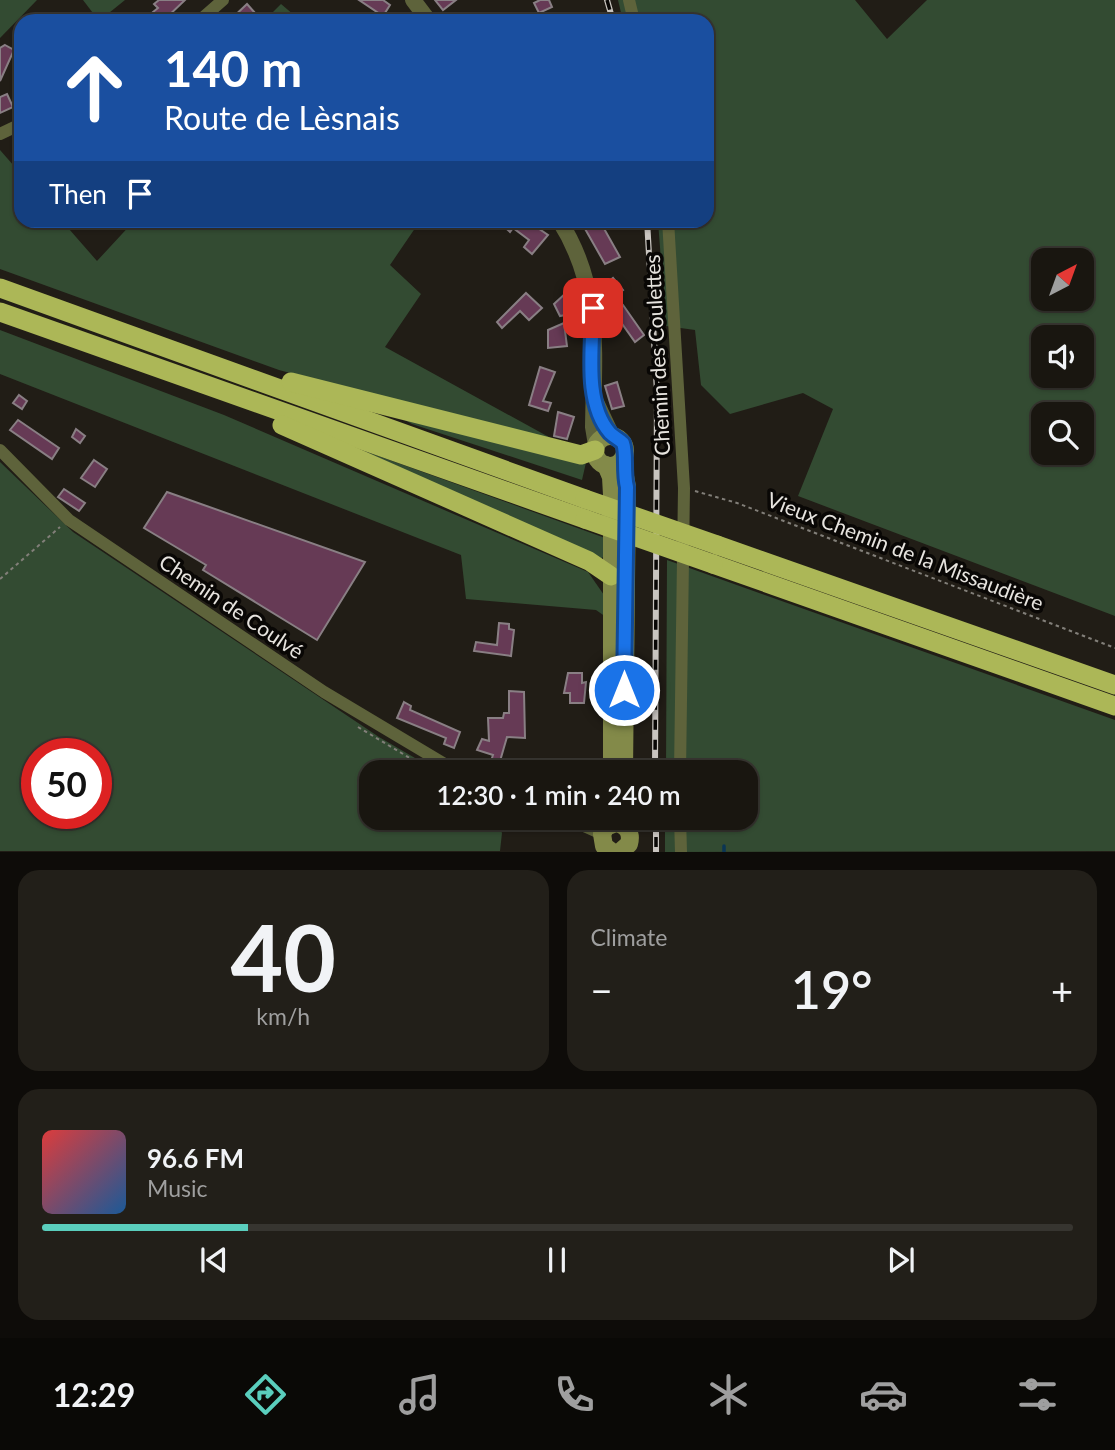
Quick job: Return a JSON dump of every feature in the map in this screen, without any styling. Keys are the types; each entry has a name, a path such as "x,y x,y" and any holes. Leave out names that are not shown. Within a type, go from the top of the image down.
{"highway":[{"path":"0,288 585,499 715,554 1115,706"},
{"path":"0,312 586,519 715,554 1115,685"},
{"path":"159,346 186,347 295,383 545,447 581,455 606,451"},
{"path":"226,393 246,409 589,561 611,576"}],"main road":[{"path":"606,451 611,486 612,760"},
{"path":"606,451 627,487 624,760"}],"street":[{"path":"207,14 223,0"},
{"path":"413,0 424,14"},
{"path":"563,228 587,276 593,308 593,390 606,451"},
{"name":"Chemin des Coulettes","path":"668,228 684,488 680,760"},
{"name":"Chemin de Coulvé","path":"0,450 69,520 324,692 438,760"},
{"path":"596,830 615,838"},
{"path":"681,830 681,852"}],"path":[{"name":"Vieux Chemin de la Missaudière","path":"684,488 737,503 1115,648"},
{"path":"0,579 69,520"}],"green space":[{"path":"0,0 37,0 23,14 14,14 14,24 0,38"},
{"path":"83,0 125,0 108,14 94,14"},
{"path":"618,0 855,0 887,39 927,0 1115,0 1115,616 798,496 833,409 803,393 730,414 701,385 695,330 666,326 659,228 714,228 714,14 621,14"},
{"path":"281,4 293,14 271,14"},
{"path":"0,150 14,166 14,228 68,228 97,261 128,228 415,228 390,265 421,294 385,347 587,458 582,480 412,424 350,389 279,370 0,269"},
{"path":"0,330 224,415 588,572 604,595 606,617 596,610 466,599 461,555 0,374"},
{"path":"359,449 608,539 608,552 601,559"},
{"path":"0,462 73,532 379,737 418,760 359,760 359,830 501,830 500,851 0,851"},
{"path":"667,560 1115,720 1115,851 665,852 665,830 758,830 758,760 666,760"}],"building":[{"path":"159,0 185,0 170,14 151,14 158,8 154,4"},
{"path":"359,0 383,0 390,5 384,14"},
{"path":"435,0 456,0 443,10"},
{"path":"549,0 552,7 539,13 534,3"},
{"path":"247,4 255,13 254,14 236,14"},
{"path":"5,45 14,50 0,81 0,48"},
{"path":"7,94 13,107 0,113 0,97"},
{"path":"513,228 538,228 548,235 532,254 524,247 529,240"},
{"path":"585,228 604,228 620,257 605,264"},
{"path":"613,278 623,290 615,296 606,284"},
{"path":"526,293 542,308 529,320 520,311 502,328 497,322"},
{"path":"566,293 572,299 575,313 560,316 554,304"},
{"path":"623,305 644,335 635,342 613,311"},
{"path":"564,323 567,346 548,348 548,330"},
{"path":"540,367 555,372 543,401 551,403 548,411 529,405"},
{"path":"617,382 624,406 612,409 605,386"},
{"path":"19,395 27,401 22,409 13,403"},
{"path":"558,412 574,417 567,439 554,436"},
{"path":"18,420 59,448 52,459 10,430"},
{"path":"76,429 85,436 80,443 72,437"},
{"path":"94,460 107,469 95,487 81,478"},
{"path":"64,489 85,503 79,511 58,497"},
{"path":"167,492 365,562 317,640 203,570 206,565 144,528"},
{"path":"499,623 509,624 509,629 514,630 511,656 474,651 476,642 497,645"},
{"path":"568,673 582,673 582,683 586,682 584,703 570,703 570,693 564,693"},
{"path":"509,691 524,692 525,738 507,737 500,760 491,760 493,755 477,750 482,739 489,741 488,718 503,718 504,713 509,713"},
{"path":"404,702 411,706 410,710 460,732 454,748 444,744 446,738 397,718"}],"waterway":[{"path":"724,846 724,852"}],"railway":[{"path":"607,0 611,14"},
{"path":"647,228 657,392 655,760"},
{"path":"656,830 656,852"}],"route":[{"path":"593,308 593,390 598,412 612,436 620,440 625,447 622,460 627,487 624,690"}]}
